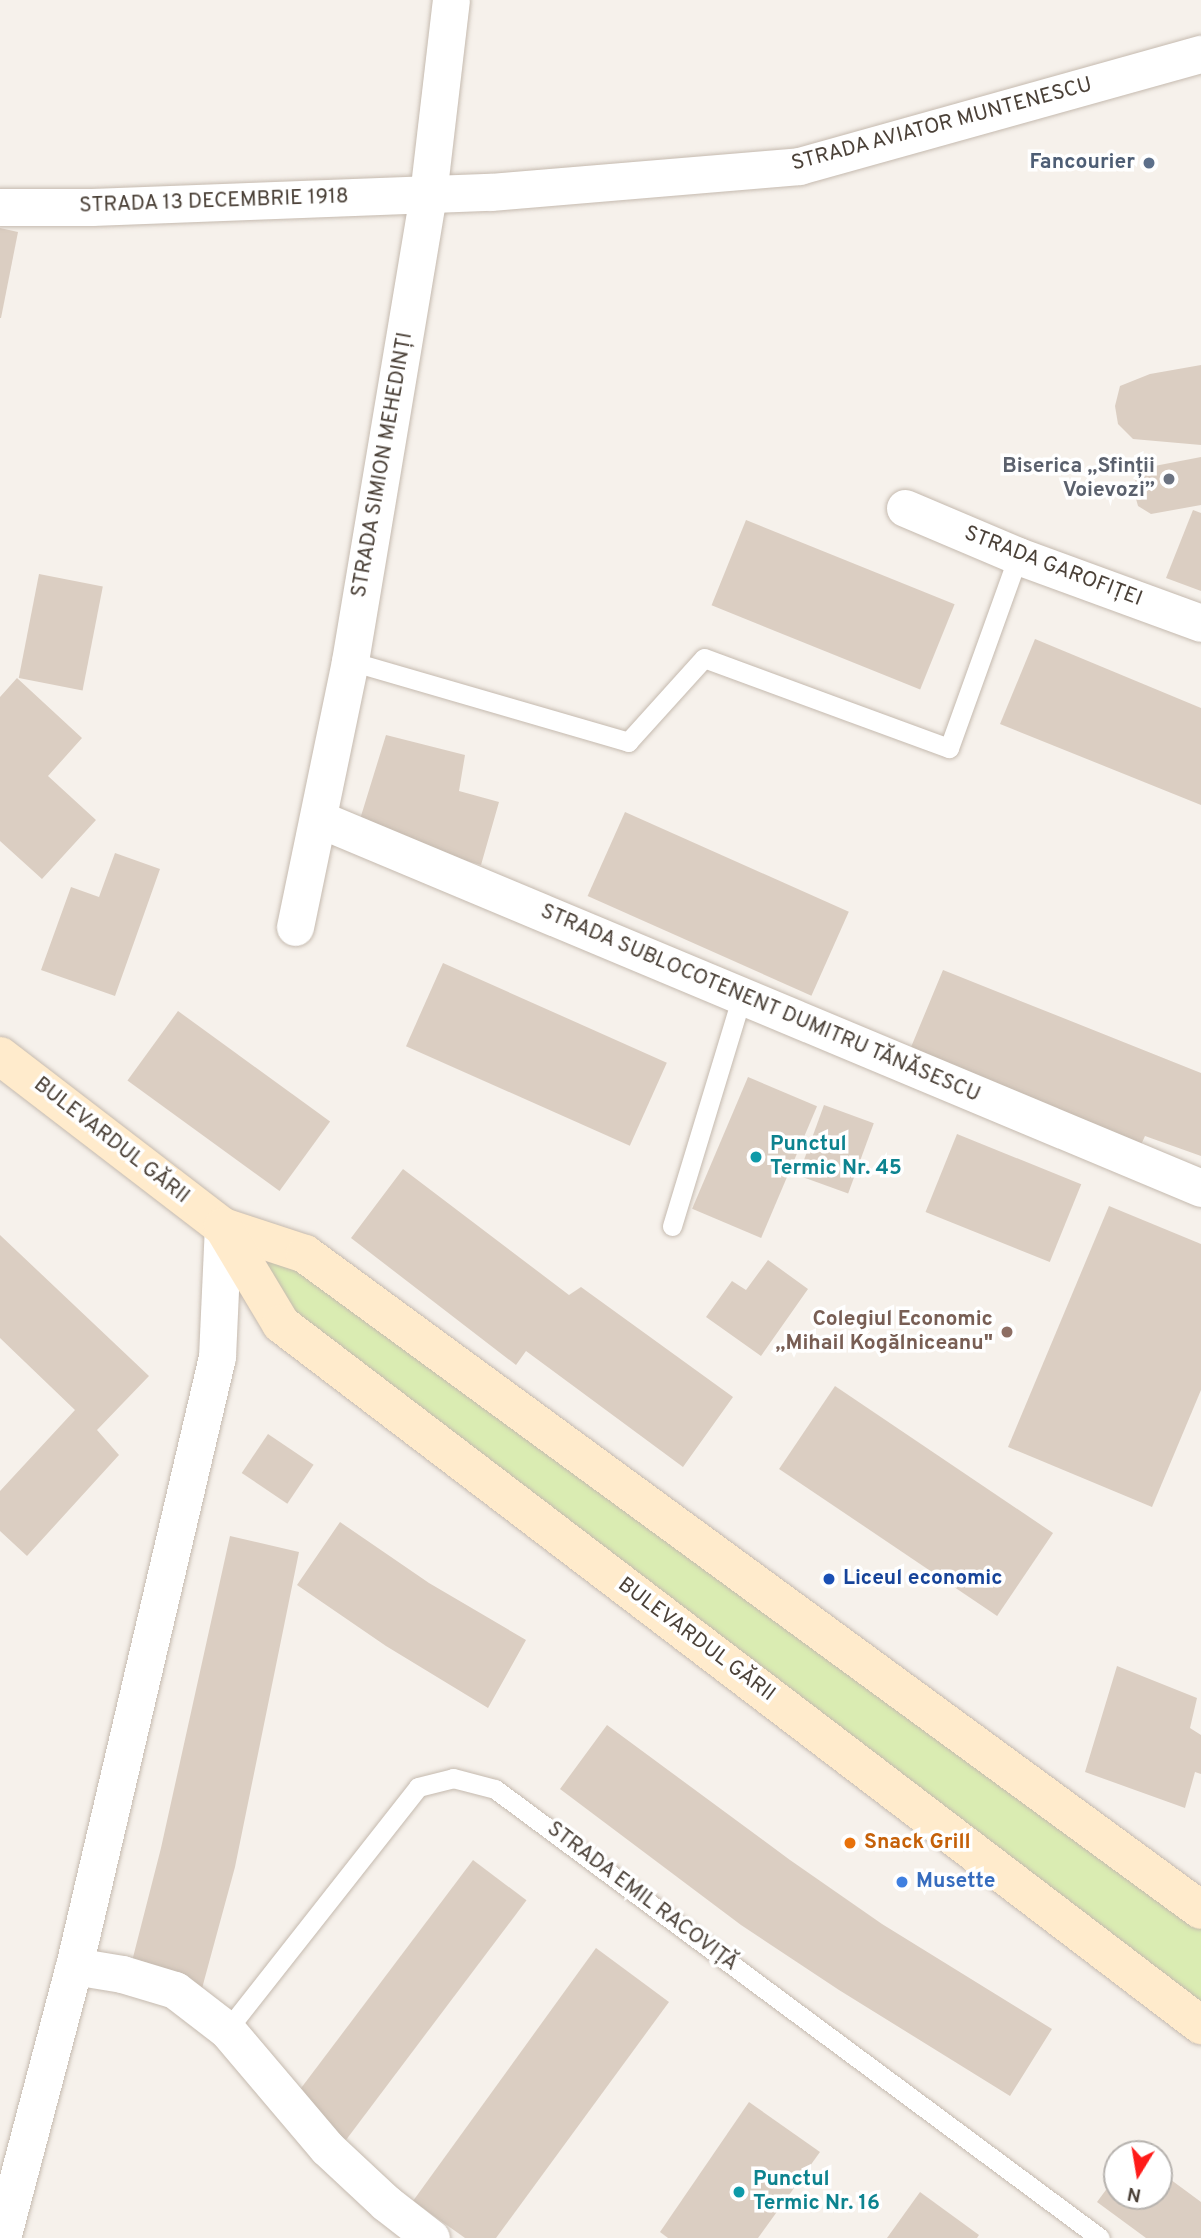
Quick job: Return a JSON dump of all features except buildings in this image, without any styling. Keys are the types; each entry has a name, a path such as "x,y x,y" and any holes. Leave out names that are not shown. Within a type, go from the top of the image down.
{"main road":[{"name":"BULEVARDUL GĂRII","path":"0,1055 223,1227 305,1254 1201,1910"},
{"name":"BULEVARDUL GĂRII","path":"223,1227 281,1324 1201,2025"}],"street":[{"name":"STRADA SIMION MEHEDINȚI","path":"295,927 350,661 428,195 451,0"},
{"name":"STRADA AVIATOR MUNTENESCU","path":"428,195 799,166 1201,54"},
{"name":"STRADA 13 DECEMBRIE 1918","path":"0,206 92,207 428,195"},
{"name":"STRADA GAROFIȚEI","path":"905,508 1018,555 1201,623"},
{"name":"STRADA SUBLOCOTENENT DUMITRU TĂNĂSESCU","path":"319,819 1201,1188"},
{"path":"2,2238 74,1966 217,1357 223,1227"},
{"path":"74,1966 122,1973 175,1990 228,2030 327,2148 386,2203 431,2238"}],"lane":[{"path":"350,661 628,742 704,658 949,748 1018,555"},
{"path":"672,1226 742,996"},
{"name":"STRADA EMIL RACOVIȚĂ","path":"228,2030 418,1787 453,1778 495,1788 1100,2238"}],"green space":[{"path":"223,1227 305,1254 1201,1910 1201,2025 281,1324"}],"place":[{"name":"Fancourier","path":"1149,163"},
{"name":"Biserica „Sfinții Voievozi”","path":"1169,479"},
{"name":"Punctul Termic Nr. 45","path":"756,1157"},
{"name":"Colegiul Economic „Mihail Kogălniceanu\"","path":"1007,1332"},
{"name":"Liceul economic","path":"829,1579"},
{"name":"Snack Grill","path":"850,1843"},
{"name":"Musette","path":"902,1882"},
{"name":"Punctul Termic Nr. 16","path":"739,2192"}]}
